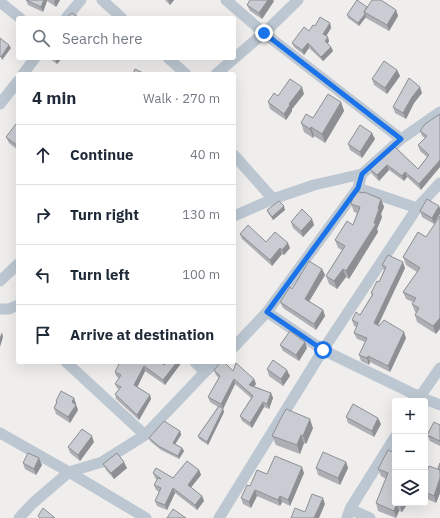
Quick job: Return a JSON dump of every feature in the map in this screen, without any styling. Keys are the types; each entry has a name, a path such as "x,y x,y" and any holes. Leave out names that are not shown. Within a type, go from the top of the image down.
{"street":[{"path":"68,16 80,0"},
{"path":"102,0 120,16"},
{"path":"226,0 264,33 401,139"},
{"path":"236,57 264,33 298,0"},
{"path":"0,2 18,16"},
{"path":"24,72 34,60"},
{"path":"170,60 184,72"},
{"path":"218,72 232,60"},
{"path":"0,104 16,84"},
{"path":"236,215 273,199 314,185 362,174 401,139 440,112"},
{"path":"236,157 273,199"},
{"path":"236,345 267,312 358,188 362,174"},
{"path":"219,518 323,350 417,208 440,183"},
{"path":"358,188 417,208"},
{"path":"0,282 16,266"},
{"path":"267,312 323,350 416,398"},
{"path":"68,364 145,435"},
{"path":"197,364 205,372"},
{"path":"18,518 32,503 68,472 102,462 145,435 214,364"},
{"path":"419,398 440,368"},
{"path":"428,402 440,405"},
{"path":"0,433 68,472 133,515 146,518"},
{"path":"370,518 348,513 392,442"}],"building":[{"path":"26,0 44,0 41,7"},
{"path":"250,0 268,0 259,13 247,5"},
{"path":"357,0 367,7 364,12 365,14 358,23 347,15"},
{"path":"372,0 381,0 396,10 387,25 364,12"},
{"path":"72,13 77,16 68,16"},
{"path":"320,17 330,23 323,34 328,37 325,41 331,47 321,57 308,43 302,50 292,43 304,27 309,31 313,25 315,26"},
{"path":"0,38 9,45 1,57 0,56"},
{"path":"384,61 397,70 385,88 372,79"},
{"path":"135,69 141,72 134,72"},
{"path":"409,78 420,87 412,97 403,113 393,107"},
{"path":"290,79 302,87 289,104 290,105 284,114 268,102 274,93 278,96"},
{"path":"328,94 341,102 322,134 301,123 306,114 313,118"},
{"path":"440,114 440,160 419,184 405,172 402,176 387,165 377,175 370,169 395,147 418,169 429,155 418,145 427,136 420,131 425,124"},
{"path":"16,124 16,144 6,137"},
{"path":"360,125 372,133 360,152 348,144"},
{"path":"356,191 364,192 381,199 374,223 376,224 346,271 343,269 334,281 326,276 345,246 335,240 347,221 353,225 360,207 351,204"},
{"path":"427,199 439,206 432,218 420,211"},
{"path":"279,201 284,206 272,217 267,210"},
{"path":"302,209 312,219 301,231 291,222"},
{"path":"440,216 440,318 433,326 415,315 419,308 412,304 416,298 403,292 420,268 403,257 418,232 426,237"},
{"path":"248,225 266,242 275,232 288,243 282,250 280,248 270,260 240,234"},
{"path":"388,255 403,262 374,323 379,326 384,320 404,332 388,366 368,356 367,358 359,355 367,338 354,333 358,323 352,320 356,312 360,315 373,294 371,293 377,281 379,282 386,267 382,265"},
{"path":"309,261 322,269 305,299 323,310 314,324 280,302 290,287 292,289"},
{"path":"290,331 305,342 296,355 280,345"},
{"path":"273,360 287,370 281,379 267,369"},
{"path":"236,363 254,379 249,385 271,393 267,404 263,402 250,423 240,416 253,396 234,379 221,404 208,397 220,376 214,370 219,364 226,364 233,371"},
{"path":"119,364 175,364 163,380 144,366 134,385 150,395 137,415 115,394 121,387 115,384 121,375 115,372"},
{"path":"61,391 74,398 72,402 76,405 68,417 54,408"},
{"path":"353,404 378,418 372,431 346,417"},
{"path":"219,406 223,409 207,442 198,436"},
{"path":"286,409 310,419 303,436 301,435 297,445 272,436"},
{"path":"164,421 180,431 173,443 182,448 178,456 160,447 149,438"},
{"path":"434,422 440,425 440,441 428,435"},
{"path":"82,429 92,436 78,455 68,447"},
{"path":"388,450 392,452 392,506 396,506 394,511 376,503 388,473 378,469"},
{"path":"323,452 346,462 338,478 316,468"},
{"path":"28,453 39,458 34,469 23,463"},
{"path":"117,453 124,462 111,473 103,464"},
{"path":"275,456 302,467 288,500 280,496 278,500 255,490 249,502 241,498 247,485 250,486 257,470 267,474"},
{"path":"187,461 199,470 188,485 202,496 195,505 173,488 165,505 155,501 161,488 154,485 158,478 161,479 153,473 156,468 173,478"},
{"path":"429,466 440,470 440,478 434,496 428,493"},
{"path":"312,494 323,498 314,518 291,518 295,508 305,512"},
{"path":"43,508 55,518 40,518 38,516"},
{"path":"173,509 186,518 167,518"}],"route":[{"path":"264,33 401,139 362,174 358,188 267,312 323,350"}]}
